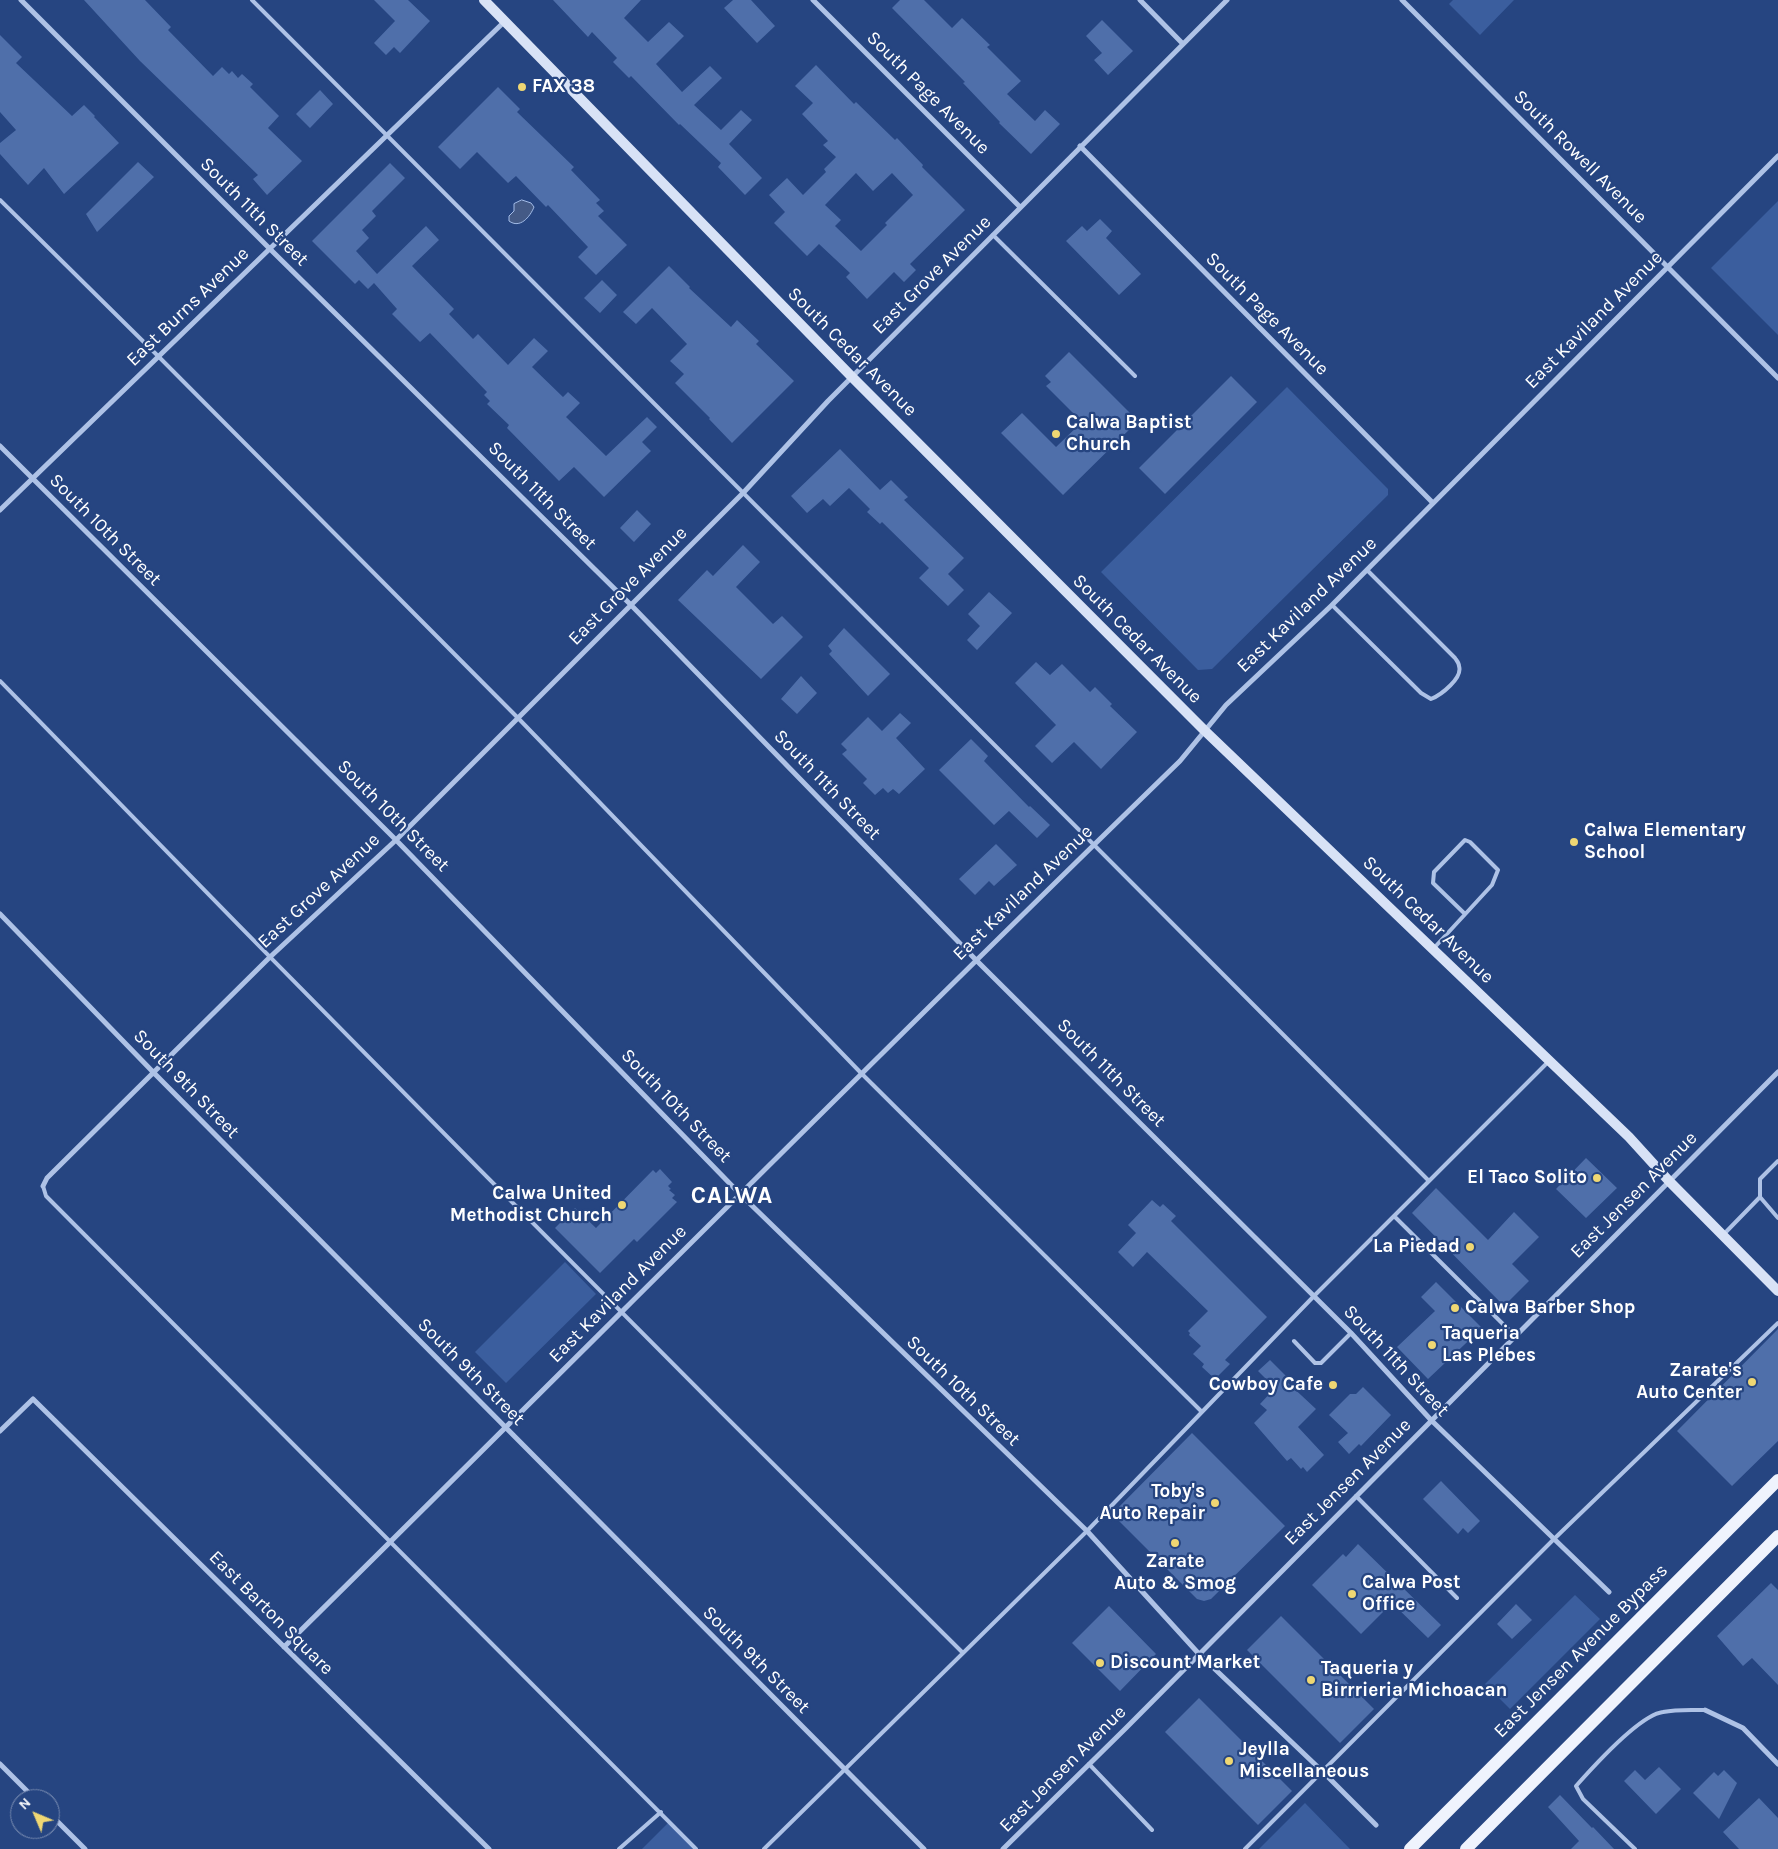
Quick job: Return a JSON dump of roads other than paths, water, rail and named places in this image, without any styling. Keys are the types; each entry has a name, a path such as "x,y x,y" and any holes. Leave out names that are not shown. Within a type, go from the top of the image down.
{"main road":[{"name":"South Cedar Avenue","path":"484,0 852,377 1204,730 1629,1137 1669,1181 1778,1290"},
{"name":"East Jensen Avenue Bypass","path":"1410,1849 1778,1480"},
{"path":"1466,1849 1778,1536"}],"street":[{"name":"South 11th Street","path":"21,0 270,249 631,604 976,960 1351,1333 1430,1420 1609,1592"},
{"name":"South Page Avenue","path":"814,0 1020,207"},
{"path":"1140,0 1183,44"},
{"name":"East Grove Avenue","path":"43,1186 47,1178 269,958 396,840 744,492 828,401 1227,0"},
{"name":"South Rowell Avenue","path":"1402,0 1778,378"},
{"name":"East Burns Avenue","path":"0,510 505,21"},
{"name":"South Page Avenue","path":"1080,146 1433,503"},
{"name":"East Kaviland Avenue","path":"284,1647 506,1429 620,1313 976,960 1180,761 1226,705 1332,605 1778,156"},
{"name":"South 10th Street","path":"0,446 396,840 740,1194 1087,1532 1199,1654 1376,1825"},
{"name":"South 9th Street","path":"0,914 154,1074 924,1849"},
{"name":"East Jensen Avenue","path":"1003,1849 1090,1764 1778,1072"},
{"name":"East Barton Square","path":"0,1431 33,1399 489,1849"},
{"path":"1705,1710 1742,1728 1778,1764"},
{"path":"0,1764 25,1789"},
{"path":"60,1824 85,1849"}],"lane":[{"path":"252,0 1429,1181"},
{"path":"0,200 518,718 861,1074 1202,1412"},
{"path":"993,235 1135,376"},
{"path":"1332,605 1421,693 1431,699 1440,696 1459,676 1460,667 1455,658 1367,570"},
{"path":"0,681 269,958 620,1313 963,1653"},
{"path":"1433,949 1492,885 1498,870 1470,842 1465,840 1434,872 1434,883 1465,914"},
{"path":"764,1849 1087,1532 1314,1296 1549,1061"},
{"path":"1778,1161 1760,1179 1760,1197 1778,1218"},
{"path":"43,1186 46,1196 696,1849"},
{"path":"1723,1235 1760,1197"},
{"path":"1394,1216 1515,1336"},
{"path":"1245,1849 1554,1539 1778,1323"},
{"path":"1294,1341 1315,1363 1321,1363 1351,1333"},
{"path":"1356,1496 1457,1598"},
{"path":"1635,1849 1583,1799 1576,1786 1590,1769 1640,1723 1661,1712 1705,1710"},
{"path":"1090,1764 1152,1830"},
{"path":"619,1849 661,1812"}],"place":[{"name":"FAX 38","path":"522,87"},
{"name":"Calwa Baptist Church","path":"1056,434"},
{"name":"Calwa Elementary School","path":"1574,842"},
{"name":"El Taco Solito","path":"1597,1178"},
{"name":"Calwa United Methodist Church","path":"622,1205"},
{"name":"La Piedad","path":"1470,1247"},
{"name":"Calwa Barber Shop","path":"1455,1308"},
{"name":"Taqueria Las Plebes","path":"1432,1345"},
{"name":"Zarate's Auto Center","path":"1752,1382"},
{"name":"Cowboy Cafe","path":"1333,1385"},
{"name":"Toby's Auto Repair","path":"1215,1503"},
{"name":"Zarate Auto & Smog","path":"1175,1543"},
{"name":"Calwa Post Office","path":"1352,1594"},
{"name":"Discount Market","path":"1100,1663"},
{"name":"Taqueria y Birrrieria Michoacan","path":"1311,1680"},
{"name":"Jeylla Miscellaneous","path":"1229,1761"}],"district":[{"name":"CALWA","path":"732,1196"}]}
